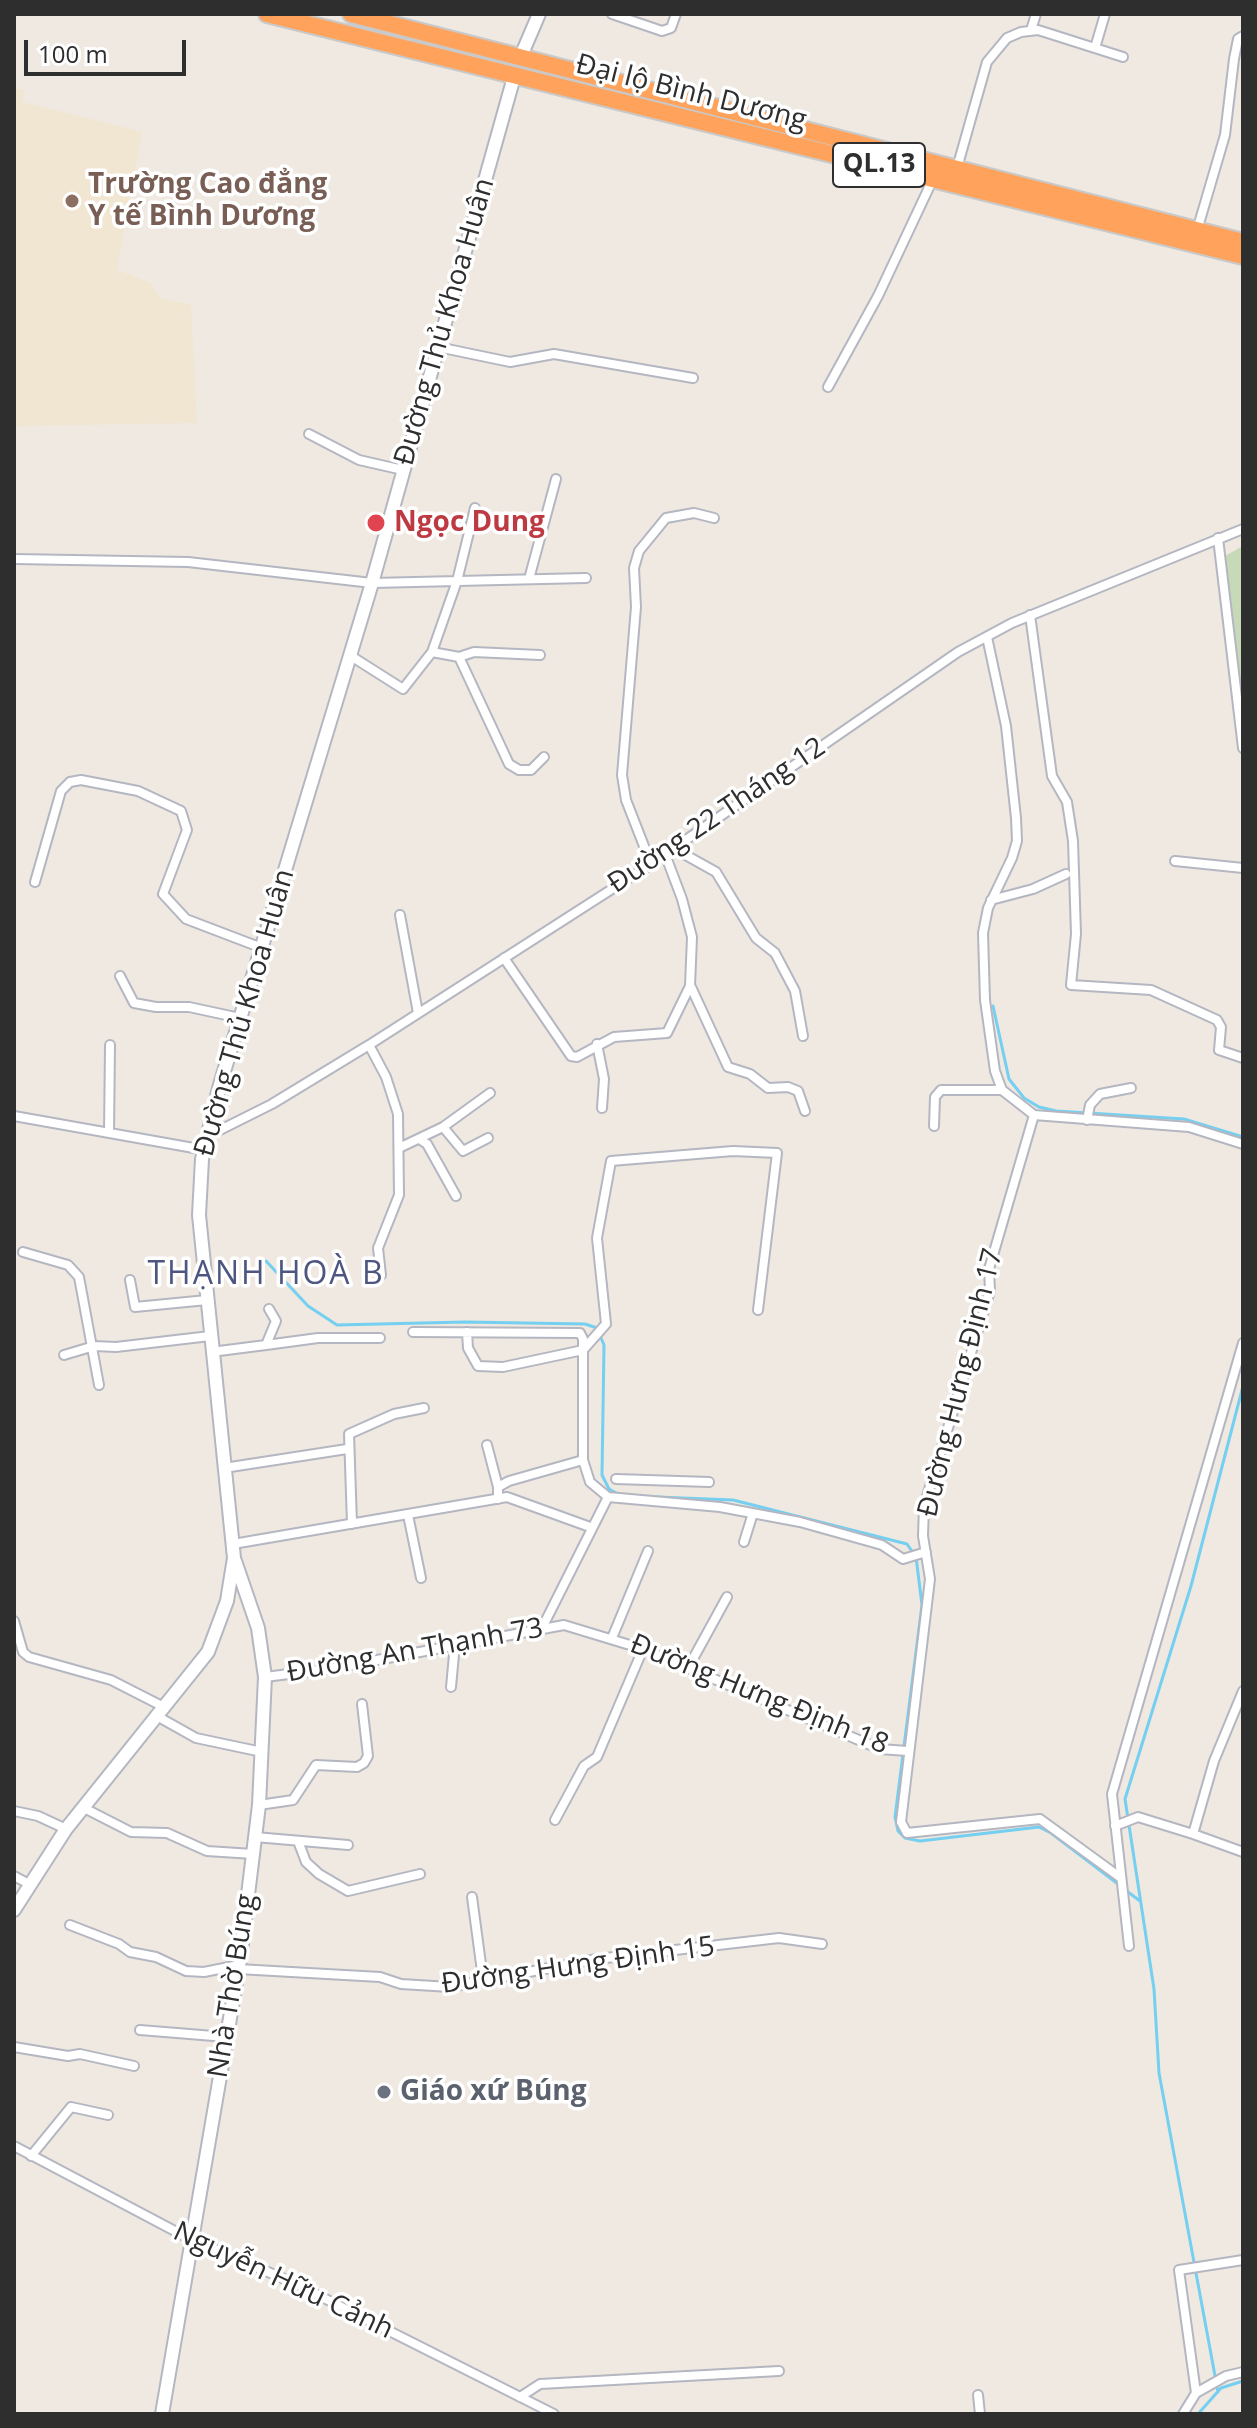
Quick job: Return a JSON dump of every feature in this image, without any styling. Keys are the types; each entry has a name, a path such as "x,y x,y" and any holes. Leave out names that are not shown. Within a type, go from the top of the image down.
{"highway":[{"name":"Đại lộ Bình Dương","path":"267,14 1243,256"},
{"name":"Đại lộ Bình Dương","path":"351,14 1198,227 1243,242"},
{"path":"514,77 521,56"}],"main road":[{"path":"521,56 539,14"},
{"name":"Đường Thủ Khoa Huân","path":"14,1910 82,1807 208,1652 227,1601 234,1558 233,1544 199,1215 205,1150 240,1018 351,656 514,77"},
{"name":"Nhà Thờ Búng","path":"162,2414 238,1967 259,1805 265,1677 258,1628 234,1558"}],"street":[{"path":"612,14 662,31 671,28 676,14"},
{"path":"1031,30 1036,14"},
{"path":"1095,48 1105,14"},
{"path":"957,168 991,55 1007,38 1031,30 1123,57"},
{"path":"1198,227 1225,135 1236,49 1243,36"},
{"path":"828,387 878,296 933,178"},
{"path":"438,347 510,362 554,354 693,378"},
{"path":"309,434 359,460 403,470"},
{"path":"529,579 556,479"},
{"path":"351,656 403,689 432,652 457,581 475,508"},
{"path":"651,864 626,800 622,775 636,607 634,568 639,551 666,518 694,513 714,518"},
{"name":"Đường 22 Tháng 12","path":"208,1136 272,1104 369,1045 651,864 958,652 1030,615 1243,529"},
{"path":"1218,538 1243,748"},
{"path":"14,559 188,562 372,583 586,578"},
{"path":"1030,615 1052,776 1067,802 1073,841 1076,934 1071,985 1151,990 1217,1020 1221,1027 1219,1050 1243,1058"},
{"path":"987,637 1006,726 1017,841 991,900 983,933 983,981 995,1071 1002,1090 1034,1115 1088,1114 1189,1127 1243,1144"},
{"path":"432,652 459,657 474,652 540,655"},
{"path":"459,657 509,764 519,770 531,770 544,757"},
{"path":"35,882 61,791 70,782 81,780 138,791 181,811 187,830 163,894 186,919 262,948"},
{"path":"673,848 716,872 756,938 775,953 795,991 803,1036"},
{"path":"504,958 571,1056 577,1057 614,1037 667,1033 690,986 692,937 665,854"},
{"path":"1175,861 1243,868"},
{"path":"991,900 1033,889 1066,874"},
{"path":"400,915 418,1013"},
{"path":"120,976 134,1003 189,1007 240,1018"},
{"path":"690,986 728,1067 750,1074 768,1088 788,1087 798,1091 805,1111"},
{"path":"597,1044 604,1079 602,1108"},
{"path":"109,1133 110,1045"},
{"path":"369,1045 394,1095 399,1148 399,1195 378,1248 381,1275"},
{"path":"1088,1114 1100,1094 1131,1088"},
{"path":"934,1126 935,1097 941,1090 1002,1090"},
{"path":"399,1148 443,1127 490,1093"},
{"name":"Đường Hưng Định 17","path":"1034,1115 989,1269 990,1291 924,1506 930,1579 907,1751 901,1822 907,1833 1040,1819 1121,1878"},
{"path":"14,1116 205,1150"},
{"path":"443,1127 463,1151 488,1138"},
{"path":"421,1140 427,1144 456,1196"},
{"path":"467,1332 474,1364 482,1367 503,1367 583,1350 606,1324 597,1238 611,1161 733,1151 777,1153 758,1310"},
{"path":"23,1252 53,1258 76,1271 84,1291 99,1385"},
{"path":"130,1280 135,1307 207,1300"},
{"path":"266,1345 276,1321 269,1309"},
{"path":"413,1332 573,1331 583,1339 583,1460 590,1482 608,1497 753,1513 874,1542 910,1556 926,1552"},
{"path":"64,1355 94,1346 116,1347 210,1336"},
{"path":"211,1352 318,1338 380,1338"},
{"path":"1129,1946 1119,1825 1112,1794 1243,1343"},
{"path":"352,1524 347,1438 353,1430 424,1408"},
{"path":"487,1445 498,1499"},
{"path":"224,1468 347,1449"},
{"path":"498,1487 583,1460"},
{"path":"616,1479 630,1486 709,1482"},
{"path":"628,1501 630,1486"},
{"path":"542,1628 590,1527 608,1497"},
{"path":"233,1544 498,1499 521,1501 590,1527"},
{"path":"744,1542 753,1513"},
{"path":"408,1515 421,1578"},
{"path":"612,1638 648,1551"},
{"path":"688,1668 727,1597"},
{"path":"14,1621 23,1652 29,1657 111,1680 196,1738 262,1752"},
{"name":"Đường An Thạnh 73","path":"265,1677 329,1669 564,1625 612,1638"},
{"name":"Đường Hưng Định 18","path":"612,1638 880,1749 907,1751"},
{"path":"451,1687 455,1644"},
{"path":"555,1820 584,1766 597,1757 643,1649"},
{"path":"1193,1834 1214,1761 1243,1691"},
{"path":"259,1805 293,1800 316,1765 357,1767 364,1763 368,1756 362,1704"},
{"path":"82,1807 131,1832 167,1833 207,1851 253,1854"},
{"path":"14,1811 38,1816 66,1829"},
{"path":"1119,1825 1138,1817 1243,1852"},
{"path":"255,1837 348,1845"},
{"path":"298,1841 306,1862 319,1874 348,1891 420,1874"},
{"path":"14,1876 29,1884"},
{"path":"472,1897 483,1979"},
{"name":"Đường Hưng Định 15","path":"70,1925 119,1944 130,1952 156,1957 186,1971 238,1967 380,1977 401,1984 450,1987 597,1959 779,1938 822,1944"},
{"path":"140,2030 226,2037"},
{"path":"14,2047 68,2056 80,2054 134,2066"},
{"path":"31,2156 71,2107 108,2115"},
{"name":"Nguyễn Hữu Cảnh","path":"14,2146 190,2239 294,2283 554,2414"},
{"path":"1196,2393 1179,2270 1243,2260"},
{"path":"520,2397 540,2384 779,2371"},
{"path":"1183,2414 1196,2393 1226,2376 1243,2372"},
{"path":"978,2395 980,2414"}],"shaded area":[{"name":"Trường Cao đẳng Y tế Bình Dương","path":"14,88 24,90 22,102 142,132 117,270 151,283 160,298 191,305 197,423 14,426"}],"green space":[{"path":"1243,546 1243,737 1223,557"}],"waterway":[{"path":"993,1006 1009,1079 1024,1098 1039,1107 1056,1111 1184,1119 1243,1137"},
{"path":"266,1261 308,1306 337,1325 465,1322 585,1324 597,1328 604,1345 602,1475 609,1489 618,1494"},
{"path":"1218,2392 1159,2073 1154,1989 1125,1799 1191,1586 1243,1386"},
{"path":"657,1497 733,1500 907,1544 916,1557 922,1605 895,1817 898,1831 905,1838 920,1841 1039,1827 1118,1884"},
{"path":"1124,1889 1140,1901"},
{"path":"1198,2414 1221,2388 1243,2381"}],"place":[{"name":"Trường Cao đẳng Y tế Bình Dương","path":"72,201"},
{"name":"Ngọc Dung","path":"376,523"},
{"name":"Giáo xứ Búng","path":"384,2092"}],"district":[{"name":"THẠNH HOÀ B","path":"266,1275"}]}
